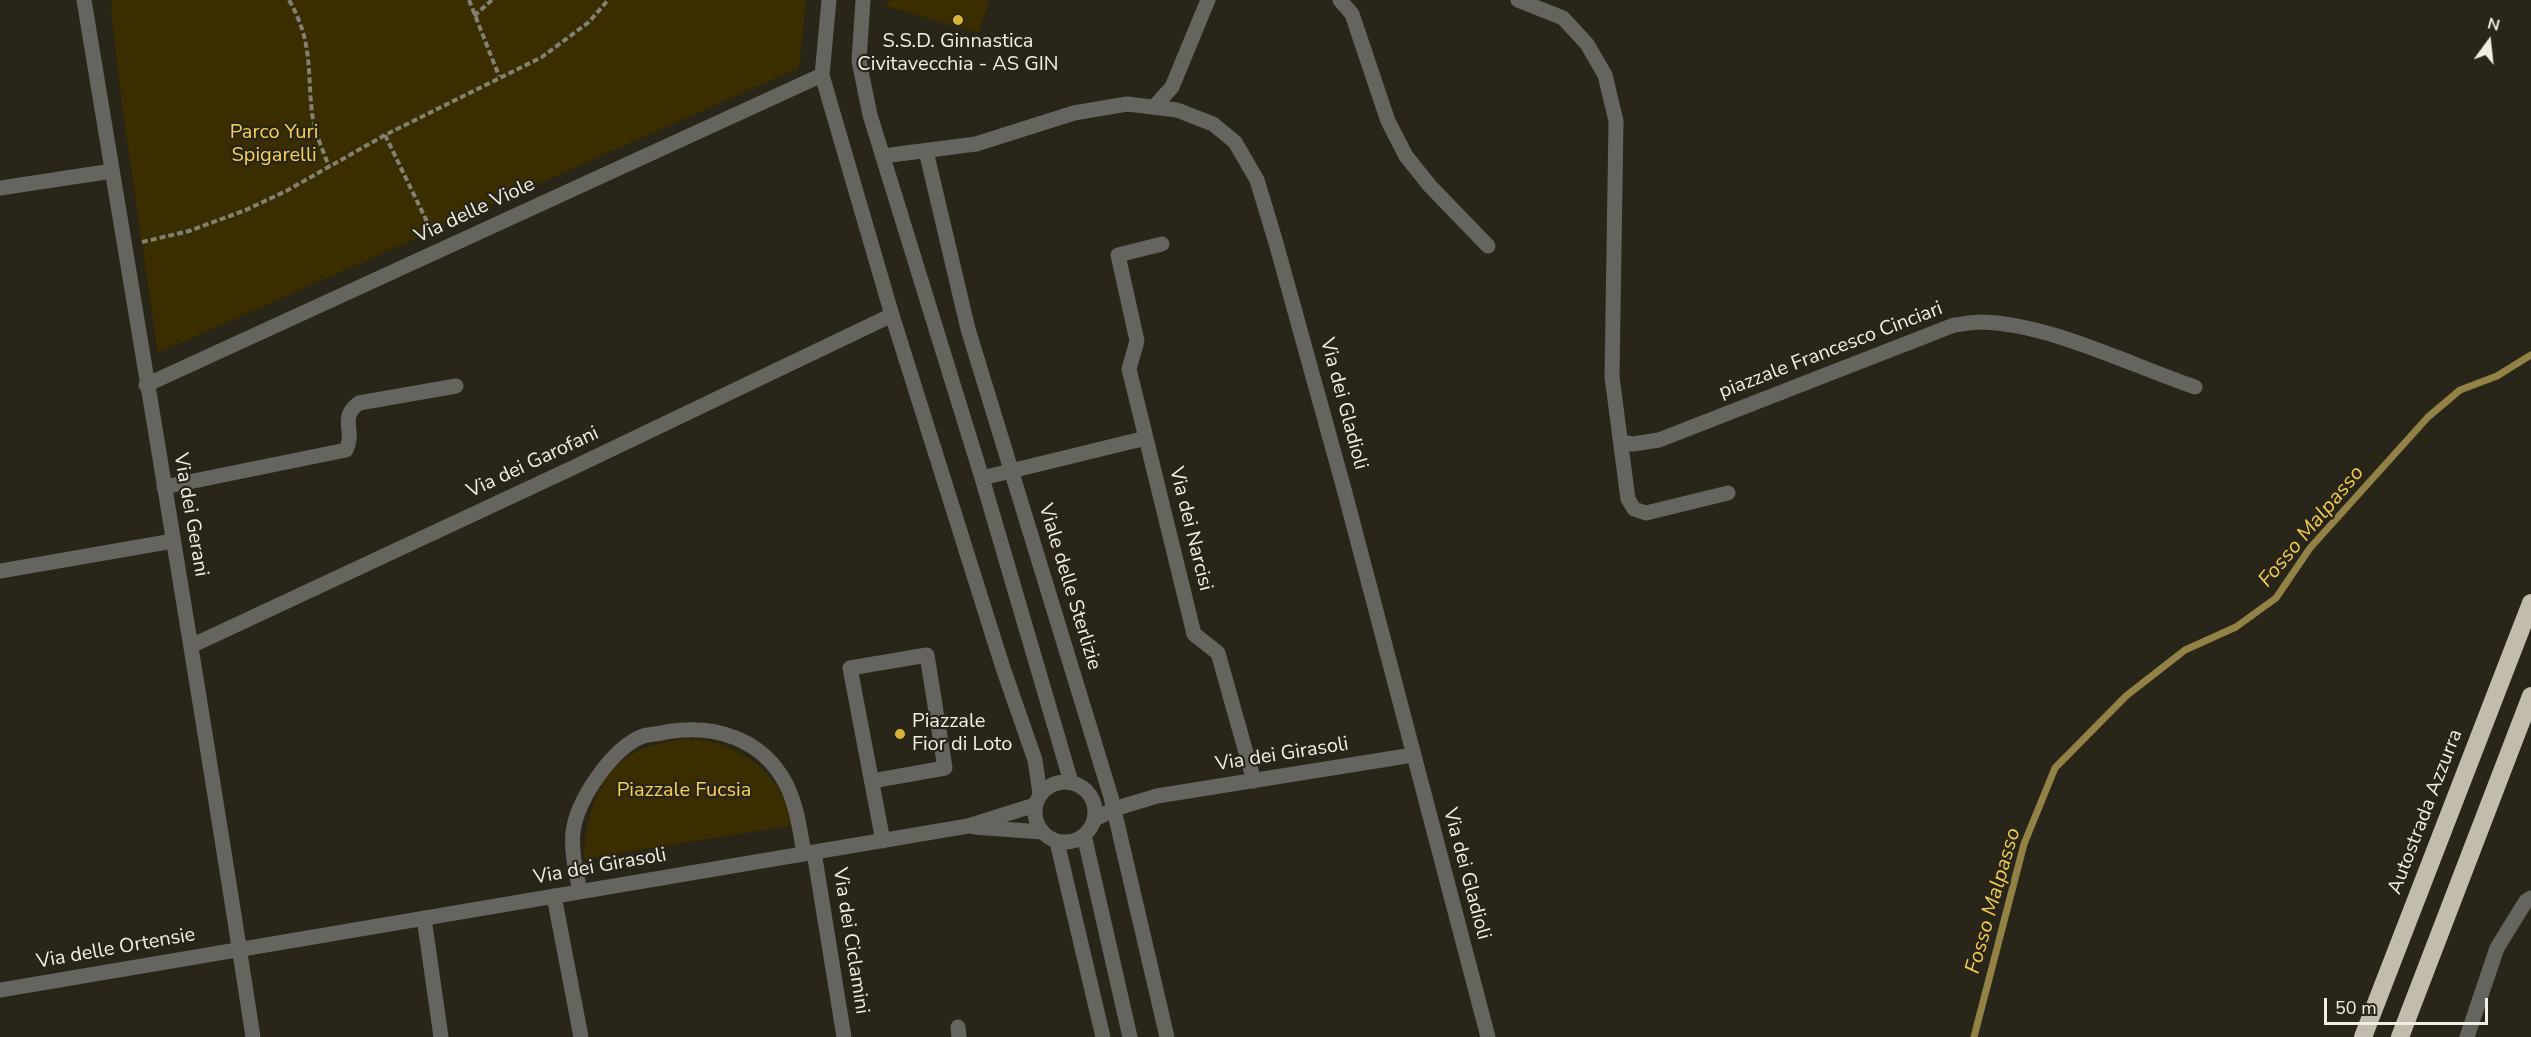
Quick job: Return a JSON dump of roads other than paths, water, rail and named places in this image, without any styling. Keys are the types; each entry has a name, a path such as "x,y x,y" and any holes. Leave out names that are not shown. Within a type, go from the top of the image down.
{"highway":[{"name":"Autostrada Azzurra","path":"2363,1037 2531,603"},
{"path":"2400,1037 2531,696"}],"street":[{"name":"Via dei Gerani","path":"84,0 146,385 191,645 253,1037"},
{"path":"828,0 822,75 892,315 1003,668 1035,760 1037,799 1034,817 1046,837 1057,842 1070,842 1084,835 1095,819 1095,807 1090,794 1083,787 1071,782 1060,782 1048,786 1037,799"},
{"path":"863,0 859,61 870,115 982,478 1071,782"},
{"path":"1154,107 1172,87 1208,0"},
{"path":"1340,0 1352,14 1388,121 1406,156 1430,186 1488,246"},
{"path":"1518,0 1563,18 1587,44 1605,75 1616,121 1612,377 1624,477 1629,499 1634,509 1646,513 1728,493"},
{"name":"Via delle Viole","path":"146,385 822,75"},
{"name":"Via dei Gladioli","path":"883,156 976,144 1074,113 1127,104 1177,110 1213,124 1235,142 1257,180 1344,489 1488,1037"},
{"name":"Viale delle Sterlizie","path":"926,151 968,328 1112,803 1167,1037"},
{"path":"0,188 112,171"},
{"name":"Via dei Narcisi","path":"1162,244 1118,255 1137,341 1130,369 1194,634 1218,653 1254,781"},
{"name":"Via dei Garofani","path":"191,645 568,470 892,315"},
{"name":"piazzale Francesco Cinciari","path":"1621,442 1634,444 1659,440 1954,325 1981,322 2015,326 2062,339 2195,387"},
{"path":"164,487 346,450 350,443 347,415 350,409 359,403 456,386"},
{"path":"982,478 1146,438"},
{"path":"0,572 173,541"},
{"path":"872,781 945,768 927,655 850,668 883,841"},
{"path":"580,891 573,855 573,831 584,801 597,777 616,754 643,736 673,731 700,729 728,734 759,749 786,783 809,853"},
{"name":"Via dei Girasoli","path":"1090,794 1112,803 1413,755"},
{"name":"Via dei Girasoli","path":"239,949 968,826 1037,799"},
{"name":"Via dei Girasoli","path":"1095,819 1112,803"},
{"name":"Via dei Girasoli","path":"968,826 1042,832"},
{"path":"1084,835 1130,1037"},
{"path":"1057,842 1104,1037"},
{"name":"Via dei Ciclamini","path":"809,853 844,1037"},
{"path":"554,896 581,1037"},
{"path":"2467,1037 2497,948 2526,901 2531,898"},
{"path":"424,918 441,1037"},
{"name":"Via delle Ortensie","path":"0,990 239,949"}],"waterway":[{"name":"Fosso Malpasso","path":"1974,1037 2024,844 2055,768 2126,696 2185,650 2236,627 2276,598 2310,548 2428,417 2460,390 2497,376 2531,355"}],"place":[{"name":"S.S.D. Ginnastica Civitavecchia - AS GIN","path":"958,20"},
{"name":"Piazzale Fior di Loto","path":"900,734"}],"park label":[{"name":"Parco Yuri Spigarelli","path":"274,144"},
{"name":"Piazzale Fucsia","path":"684,791"}]}
